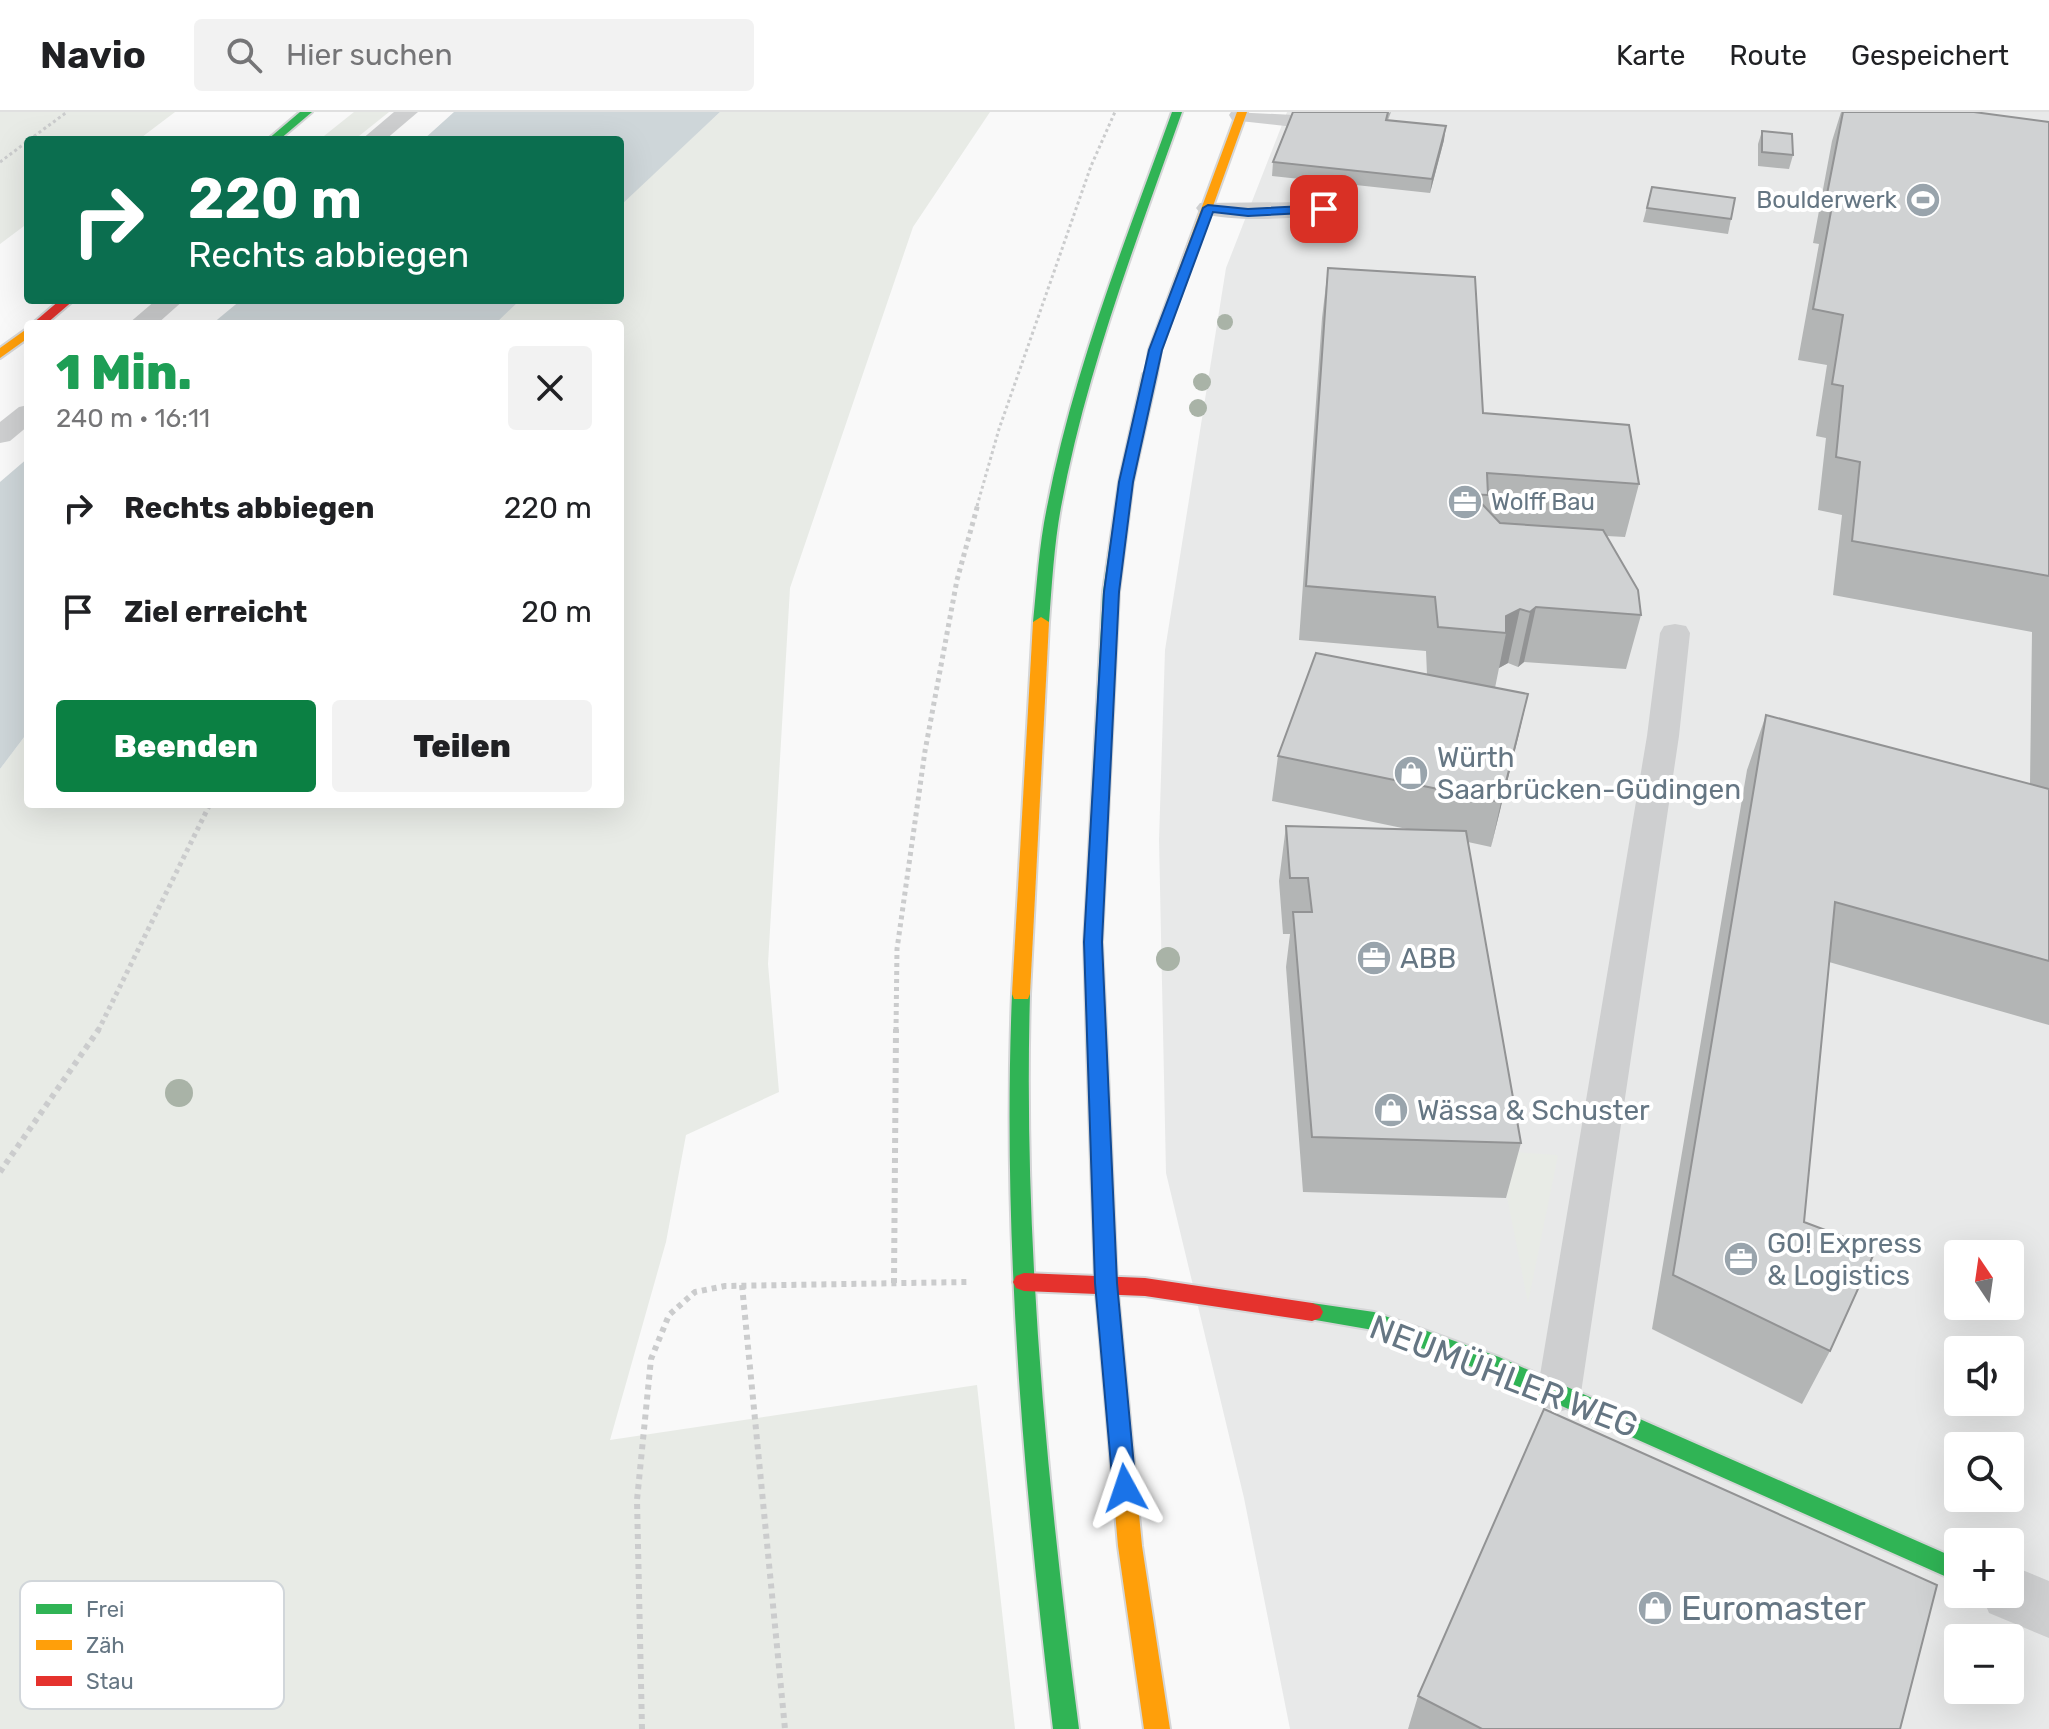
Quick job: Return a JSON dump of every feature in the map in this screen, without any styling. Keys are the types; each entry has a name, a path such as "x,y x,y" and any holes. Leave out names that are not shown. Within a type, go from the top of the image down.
{"main road":[{"path":"277,136 307,112"},
{"path":"1066,1729 1039,1519 1016,1092 1040,631 1054,508 1097,338 1177,112"},
{"path":"1157,1729 1130,1546 1106,1283 1093,942 1111,592 1126,482 1155,350 1241,114"},
{"path":"43,320 63,304"},
{"path":"0,354 24,335"},
{"name":"NEUMÜHLER WEG","path":"1024,1282 1106,1283 1265,1303 1374,1321 1559,1393 1944,1565"}],"street":[{"path":"2024,1599 2049,1610"}],"lane":[{"path":"377,136 407,112"},
{"path":"1241,114 1294,121"},
{"path":"1208,208 1248,212 1324,209 1334,183"},
{"path":"146,320 167,304"},
{"path":"0,435 24,416"},
{"path":"1559,1393 1663,736 1675,633"}],"path":[{"path":"34,136 67,112"},
{"path":"894,1283 897,949 925,751 957,580 999,429 1091,166 1115,112"},
{"path":"0,162 24,144"},
{"path":"0,1172 95,1037 208,808"},
{"path":"642,1729 637,1500 651,1359 669,1315 695,1292 742,1285 1024,1282"},
{"path":"742,1285 785,1729"}],"shaded area":[{"path":"0,112 175,112 143,136 24,136 24,226 0,244"},
{"path":"354,112 389,112 359,136 324,136"},
{"path":"454,112 720,112 624,202 624,136 427,136"},
{"path":"720,112 990,112 913,227 790,588 768,964 779,1092 686,1135 666,1242 610,1440 977,1385 1015,1729 0,1729 0,769 24,737 24,808 624,808 624,320 496,320 514,304 624,304 624,201"},
{"path":"1287,112 2049,112 2049,1729 1290,1729 1244,1498 1166,1173 1159,840 1165,650 1226,268"},
{"path":"236,304 516,304 499,320 217,320"},
{"path":"24,461 24,737 0,769 0,482"},
{"path":"1498,1151 1558,1155 1528,1303"}],"building":[{"path":"1293,112 1388,112 1386,120 1446,126 1432,179 1273,162"},
{"path":"1843,112 1974,112 2049,122 2049,576 1852,541 1860,462 1836,457 1843,386 1832,384 1843,315 1813,309 1834,195 1827,194"},
{"path":"1762,131 1792,134 1793,155 1762,152"},
{"path":"1652,187 1735,198 1731,219 1647,208"},
{"name":"Wolff Bau","path":"1328,268 1475,277 1483,413 1629,425 1639,484 1487,473 1488,495 1467,494 1468,502 1482,504 1500,523 1603,530 1638,590 1641,615 1536,607 1530,612 1520,609 1506,616 1506,633 1438,627 1435,597 1306,586"},
{"path":"1316,653 1528,694 1501,802 1278,756"},
{"path":"1766,715 2049,789 2049,961 1835,902 1804,1222 1876,1249 1830,1351 1673,1275"},
{"path":"1286,826 1466,831 1521,1143 1312,1137 1293,912 1312,912 1308,878 1290,878"},
{"name":"Euromaster","path":"1544,1409 1937,1585 1900,1729 1482,1729 1418,1696"}],"traffic: fast":[{"path":"277,136 307,112"},
{"path":"1041,622 1052,521 1077,406 1108,307 1177,112"},
{"path":"1097,1048 1093,942 1111,592 1126,482 1150,374"},
{"path":"1021,994 1018,1086 1021,1270 1044,1546 1066,1729"},
{"path":"1312,1312 1374,1321 1491,1364 1944,1565"}],"traffic: slow":[{"path":"1150,374 1155,350 1242,112"},
{"path":"0,354 24,335"},
{"path":"1021,994 1041,622"},
{"path":"1097,1048 1106,1283 1130,1546 1157,1729"}],"traffic: jam":[{"path":"43,320 63,304"},
{"path":"1024,1282 1145,1287 1312,1312"}],"place":[{"name":"Boulderwerk","path":"1923,200"},
{"name":"Wolff Bau","path":"1465,502"},
{"name":"Würth Saarbrücken-Güdingen","path":"1411,773"},
{"name":"ABB","path":"1374,958"},
{"name":"Wässa & Schuster","path":"1391,1110"},
{"name":"GO! Express & Logistics","path":"1741,1259"},
{"name":"Euromaster","path":"1655,1608"}],"route":[{"path":"1125,1488 1106,1283 1093,942 1111,592 1126,482 1155,350 1208,208 1248,212 1324,209"}]}
